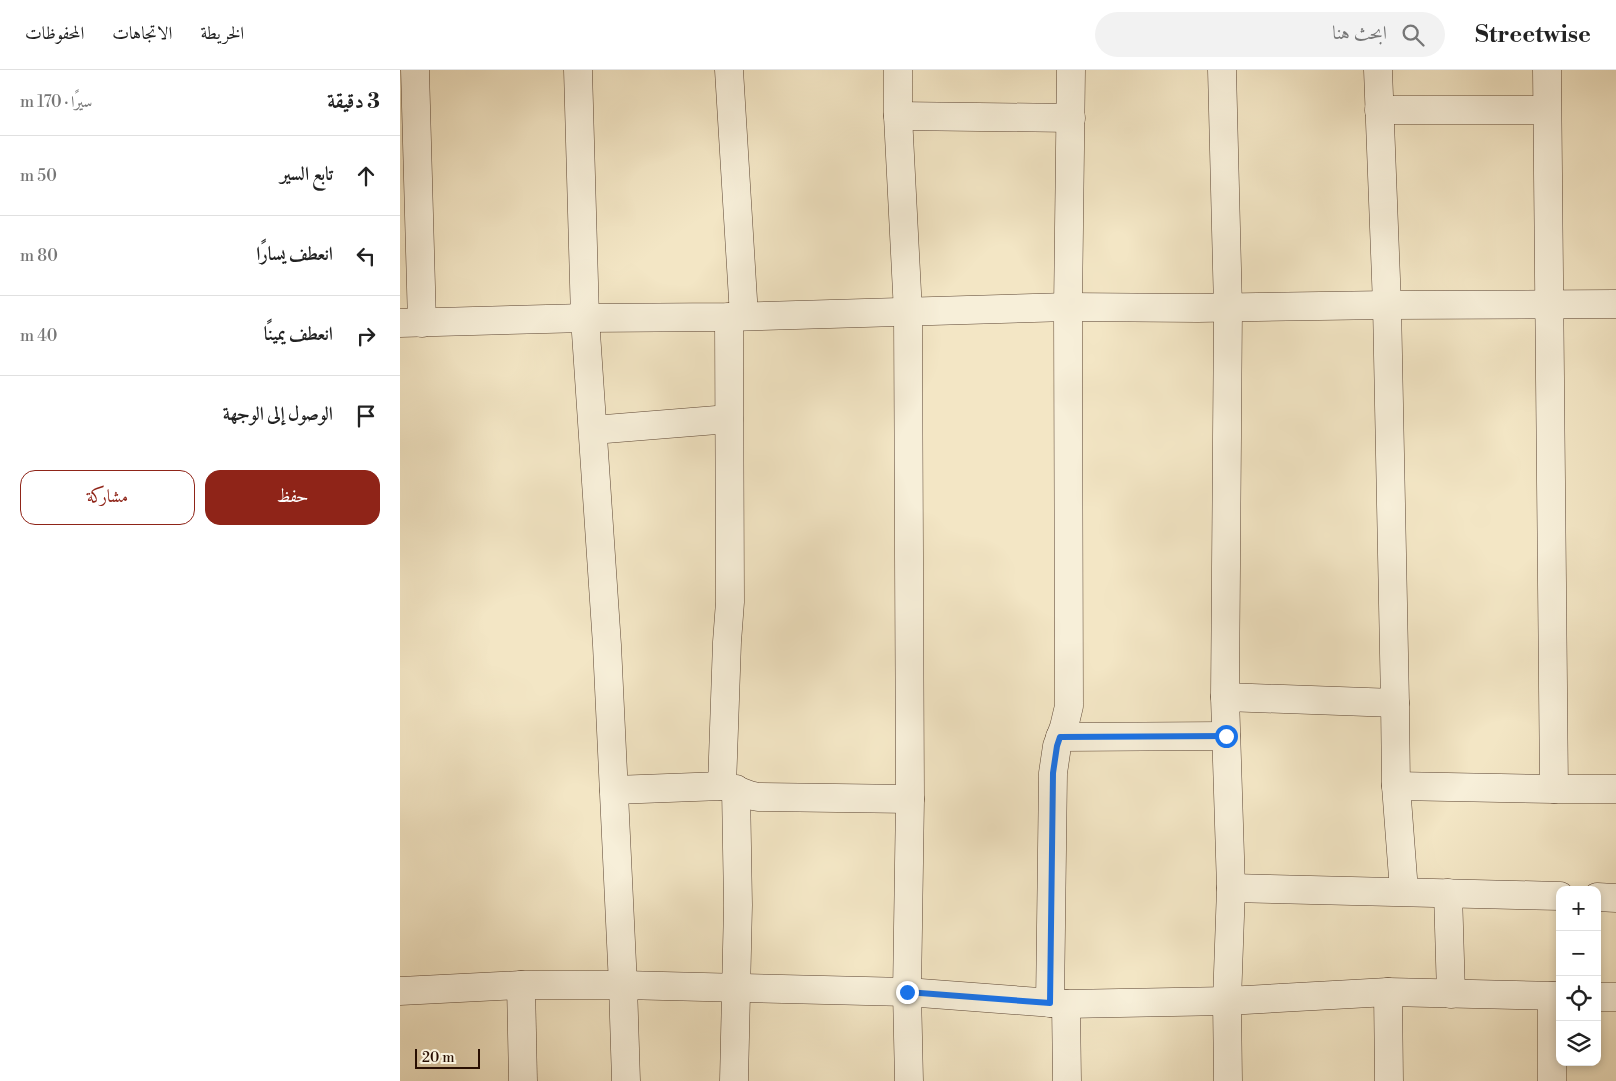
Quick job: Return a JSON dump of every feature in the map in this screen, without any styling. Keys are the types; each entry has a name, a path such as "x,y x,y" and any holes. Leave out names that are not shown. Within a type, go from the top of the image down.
{"street":[{"path":"415,70 411,323 585,318 736,317 1068,307 1228,308 1616,304"},
{"path":"578,70 585,318 607,645 624,985 626,1081"},
{"path":"729,70 736,317 729,419 730,602 727,642 729,787 738,905 734,1081"},
{"path":"898,70 898,116 908,312 910,799 907,992 909,1081"},
{"path":"1067,1081 1058,1003 1053,773 1057,746 1069,706 1068,307 1072,70"},
{"path":"1222,70 1228,308 1225,697 1231,888 1227,1001 1228,1081"},
{"path":"1378,70 1387,305 1396,786 1404,891"},
{"path":"1547,70 1554,790"},
{"path":"1379,110 1546,110"},
{"path":"898,116 1071,118"},
{"path":"593,430 729,419"},
{"path":"1225,697 1395,703"},
{"path":"1060,737 1226,736"},
{"path":"1396,786 1554,790 1616,789"},
{"path":"614,790 729,787 746,795 758,797 910,799"},
{"path":"1231,888 1556,896"},
{"path":"1448,893 1451,994"},
{"path":"1601,897 1616,898"},
{"path":"520,985 523,1081"},
{"path":"400,991 520,985 624,985 907,992 1058,1003 1227,1001 1388,992 1556,996 1552,1081"},
{"path":"1388,992 1389,1081"},
{"path":"1601,997 1616,997"}],"route":[{"path":"907,992 1050,1003 1053,773 1060,737 1226,736"}]}
